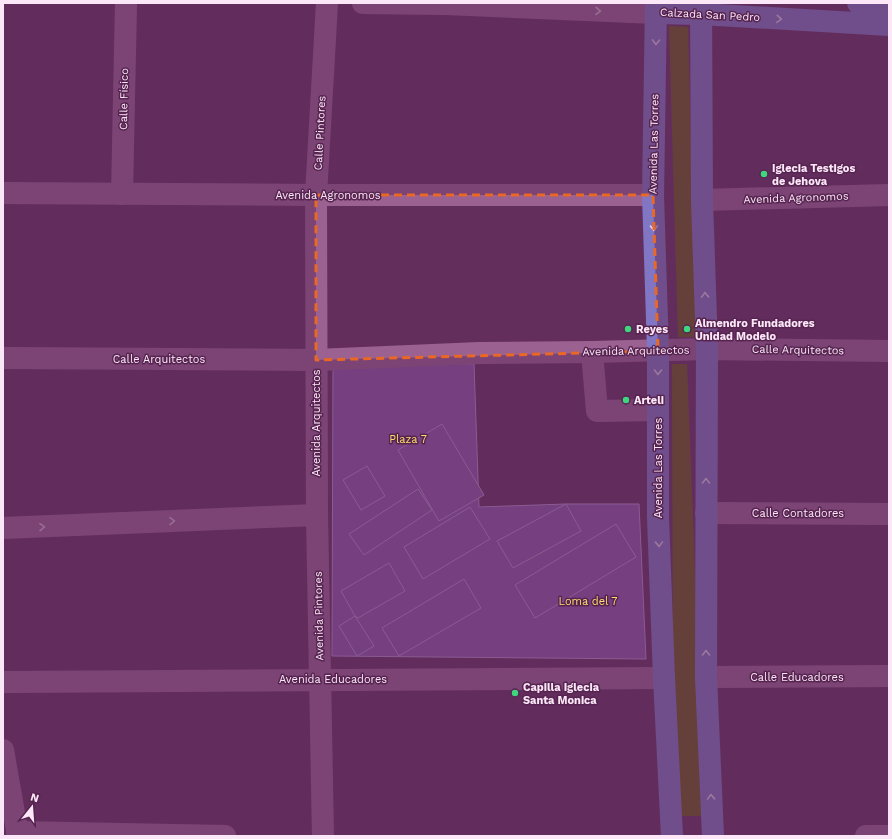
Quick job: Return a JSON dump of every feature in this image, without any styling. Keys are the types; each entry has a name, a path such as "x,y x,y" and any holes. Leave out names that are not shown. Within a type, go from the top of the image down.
{"main road":[{"path":"858,3 889,4"},
{"name":"Calzada San Pedro","path":"656,8 701,8 889,25"},
{"name":"Avenida Las Torres","path":"656,8 653,196 658,351 658,517 672,836"},
{"path":"701,8 702,200 706,349 706,677 713,836"}],"street":[{"name":"Calle Físico","path":"122,194 126,3"},
{"name":"Calle Pintores","path":"316,360 316,195 327,3"},
{"name":"Calzada San Pedro","path":"363,3 656,8"},
{"name":"Avenida Agronomos","path":"3,193 653,196"},
{"name":"Avenida Agronomos","path":"702,200 889,195"},
{"name":"Avenida Arquitectos","path":"317,515 316,360 479,354 706,349"},
{"name":"Calle Arquitectos","path":"706,349 889,351"},
{"path":"592,352 597,412 658,410"},
{"name":"Calle Arquitectos","path":"3,358 316,360"},
{"name":"Calle Contadores","path":"706,512 889,514"},
{"path":"3,528 317,515"},
{"name":"Avenida Pintores","path":"317,515 323,836"},
{"name":"Calle Educadores","path":"706,677 889,676"},
{"name":"Avenida Educadores","path":"3,682 664,678"},
{"path":"3,750 18,834 225,836"},
{"path":"866,836 889,836"}],"highlighted area":[{"path":"316,195 653,195 658,351 316,360"}],"shaded area":[{"path":"669,26 688,27 696,337 678,337"},
{"path":"672,364 687,364 703,816 676,816 673,662"}],"building":[{"path":"333,359 474,364 479,507 566,504 639,504 646,659 332,656"},
{"path":"442,424 484,495 439,521 398,450"},
{"path":"367,466 385,496 361,510 343,480"},
{"path":"418,489 432,510 364,555 349,534"},
{"path":"566,504 581,531 513,568 497,541"},
{"path":"470,507 490,539 423,579 404,547"},
{"path":"616,524 636,557 535,618 515,585"},
{"path":"389,563 405,591 358,618 355,616 341,591"},
{"path":"464,579 481,608 399,656 382,628"},
{"path":"355,616 374,646 357,656 339,626"}],"place":[{"name":"Iglecia Testigos de Jehova","path":"764,174"},
{"name":"Reyes","path":"628,329"},
{"name":"Almendro Fundadores Unidad Modelo","path":"687,329"},
{"name":"Arteli","path":"626,400"},
{"name":"Capilla Iglecia Santa Monica","path":"515,693"}],"park label":[{"name":"Plaza 7","path":"408,439"},
{"name":"Loma del 7","path":"588,601"}]}
